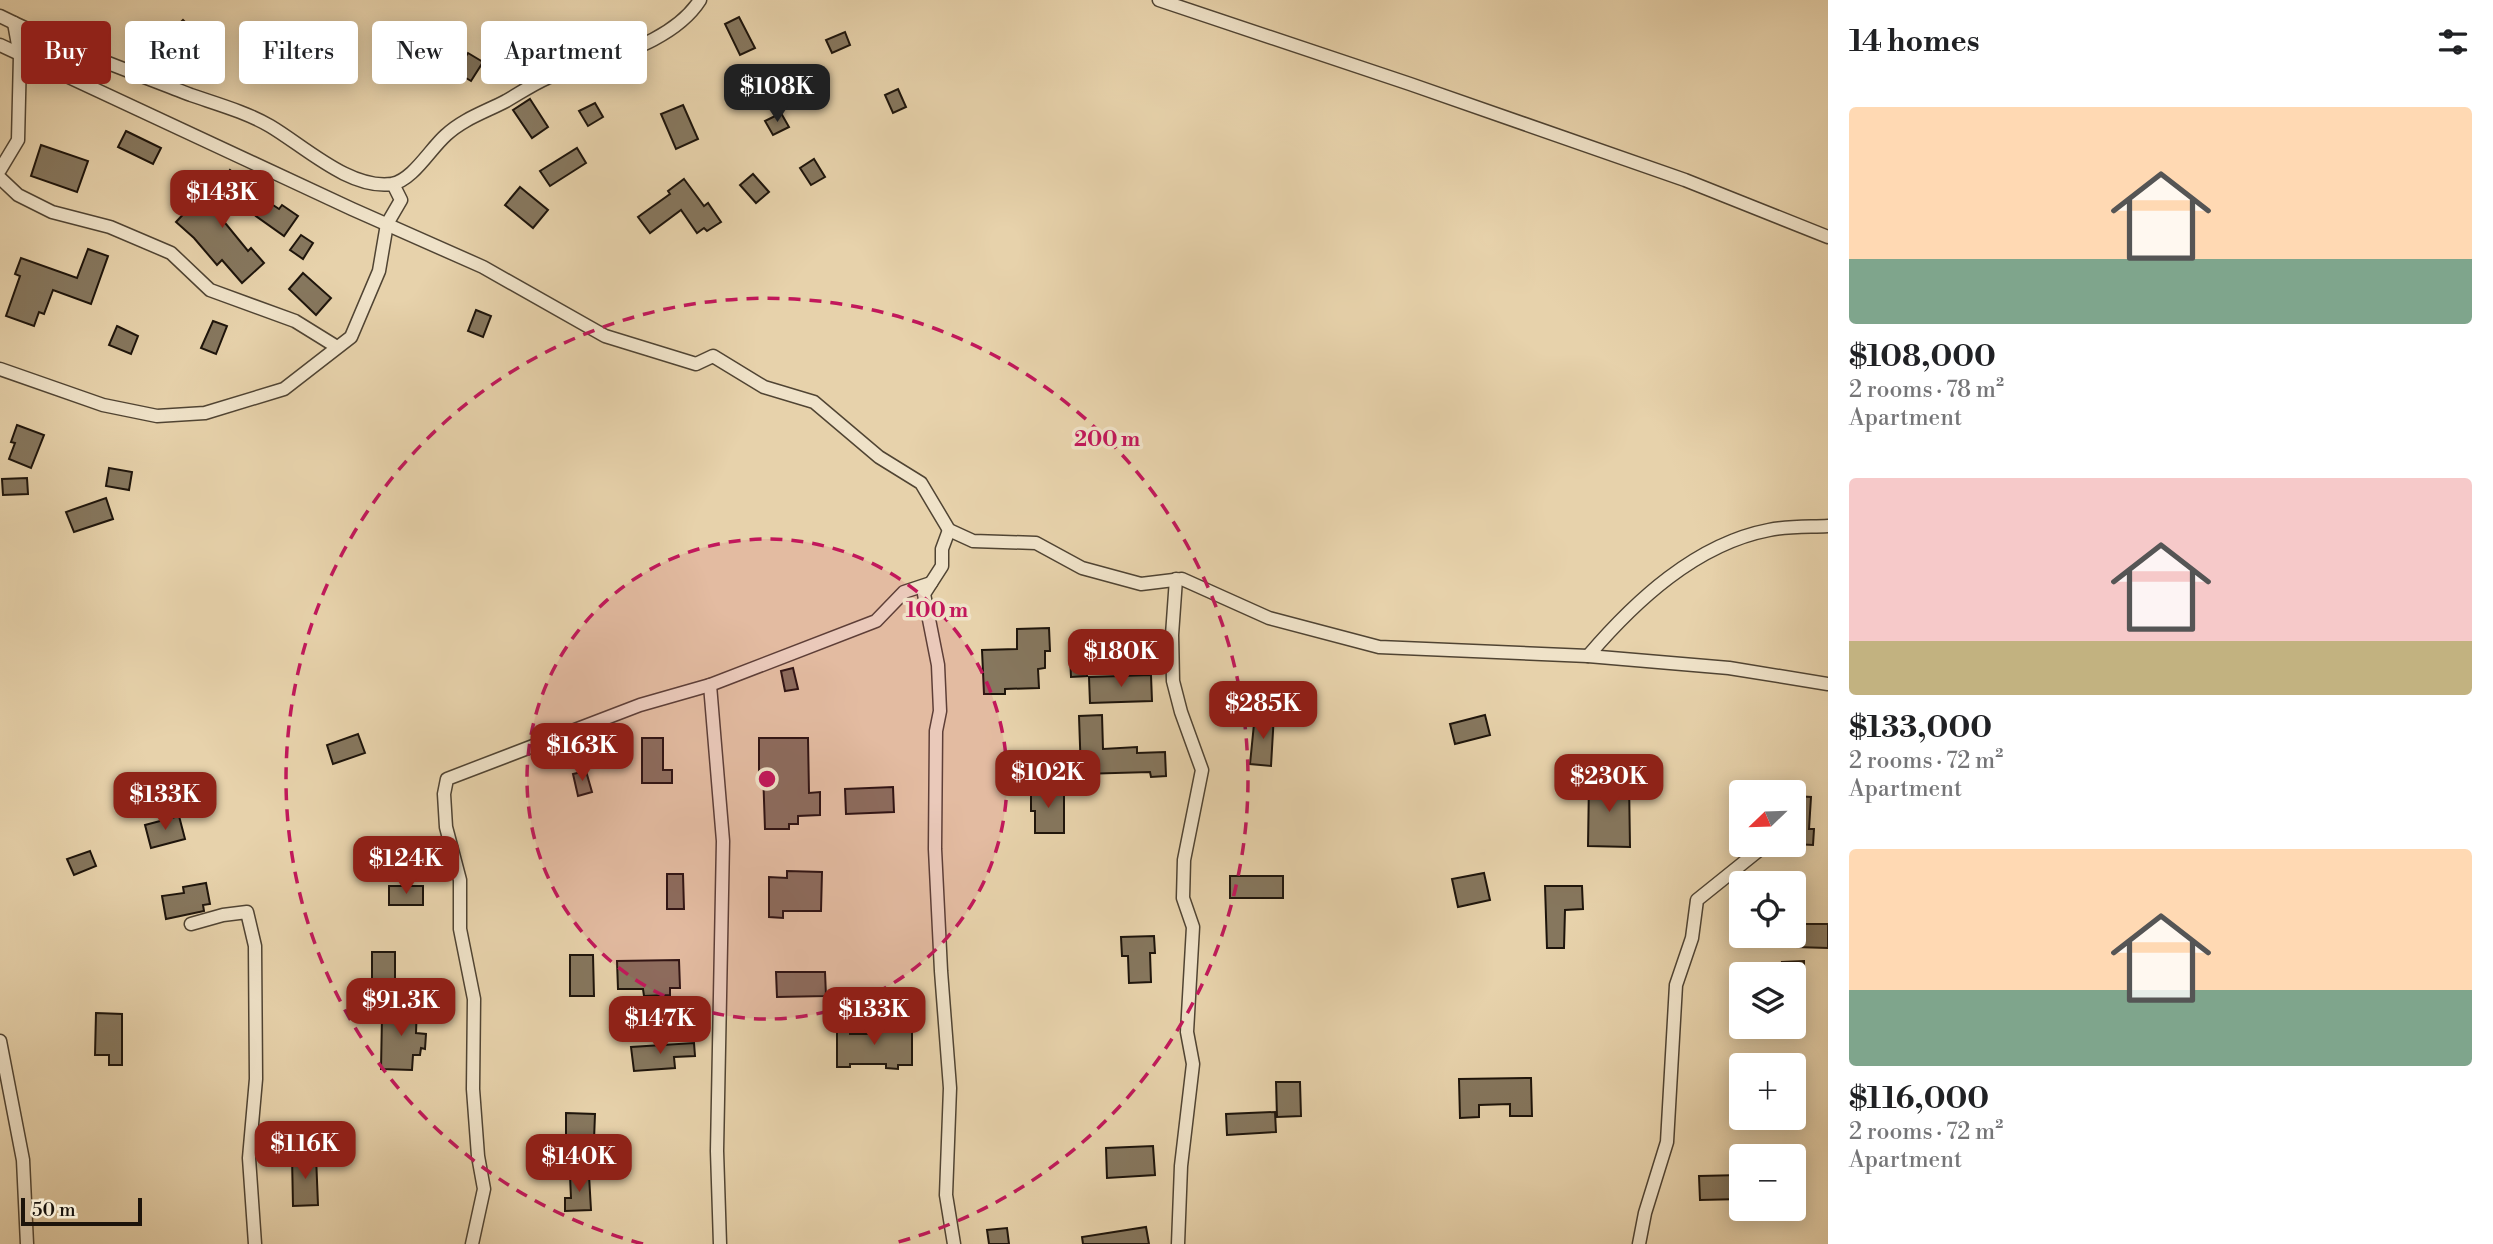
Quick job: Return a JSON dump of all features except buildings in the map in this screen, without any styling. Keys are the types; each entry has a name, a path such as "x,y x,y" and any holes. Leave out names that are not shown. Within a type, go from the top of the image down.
{"street":[{"path":"0,16 72,49 267,124 341,172 363,180 393,184 414,172 432,148 467,120 536,83 588,66 652,39 678,25 700,0"},
{"path":"1159,0 1685,180 1828,237"},
{"path":"0,170 18,140 20,56 14,23"},
{"path":"0,45 483,267 605,336 696,364 713,356 764,387 814,402 879,457 921,482 949,530 973,541 1036,543 1082,568 1140,584 1182,579 1269,618 1379,647 1588,656 1729,668 1828,684"},
{"path":"0,178 18,195 52,212 110,227 171,253 210,290 295,321 337,348"},
{"path":"0,369 103,405 157,416 205,412 284,389 351,337 379,271 387,224 401,200 393,184"},
{"path":"1588,656 1614,625 1679,570 1718,545 1770,529 1828,526"},
{"path":"949,530 942,550 942,566 924,594 934,640 939,688 935,849 950,1088 946,1195 954,1244"},
{"path":"1176,579 1172,635 1173,681 1202,770 1184,860 1183,898 1193,926 1187,1032 1193,1064 1181,1166 1178,1244"},
{"path":"472,1244 484,1189 478,1156 473,1089 474,999 460,929 460,880 446,827 444,794 447,779 640,705 710,685 876,621 904,592 931,583"},
{"path":"710,685 723,841 717,1151 720,1244"},
{"path":"1639,1244 1644,1213 1667,1142 1676,985 1692,938 1697,900 1749,858"},
{"path":"191,924 247,912 255,946 256,1079 249,1158 255,1244"},
{"path":"0,1041 23,1160 27,1244"}]}
